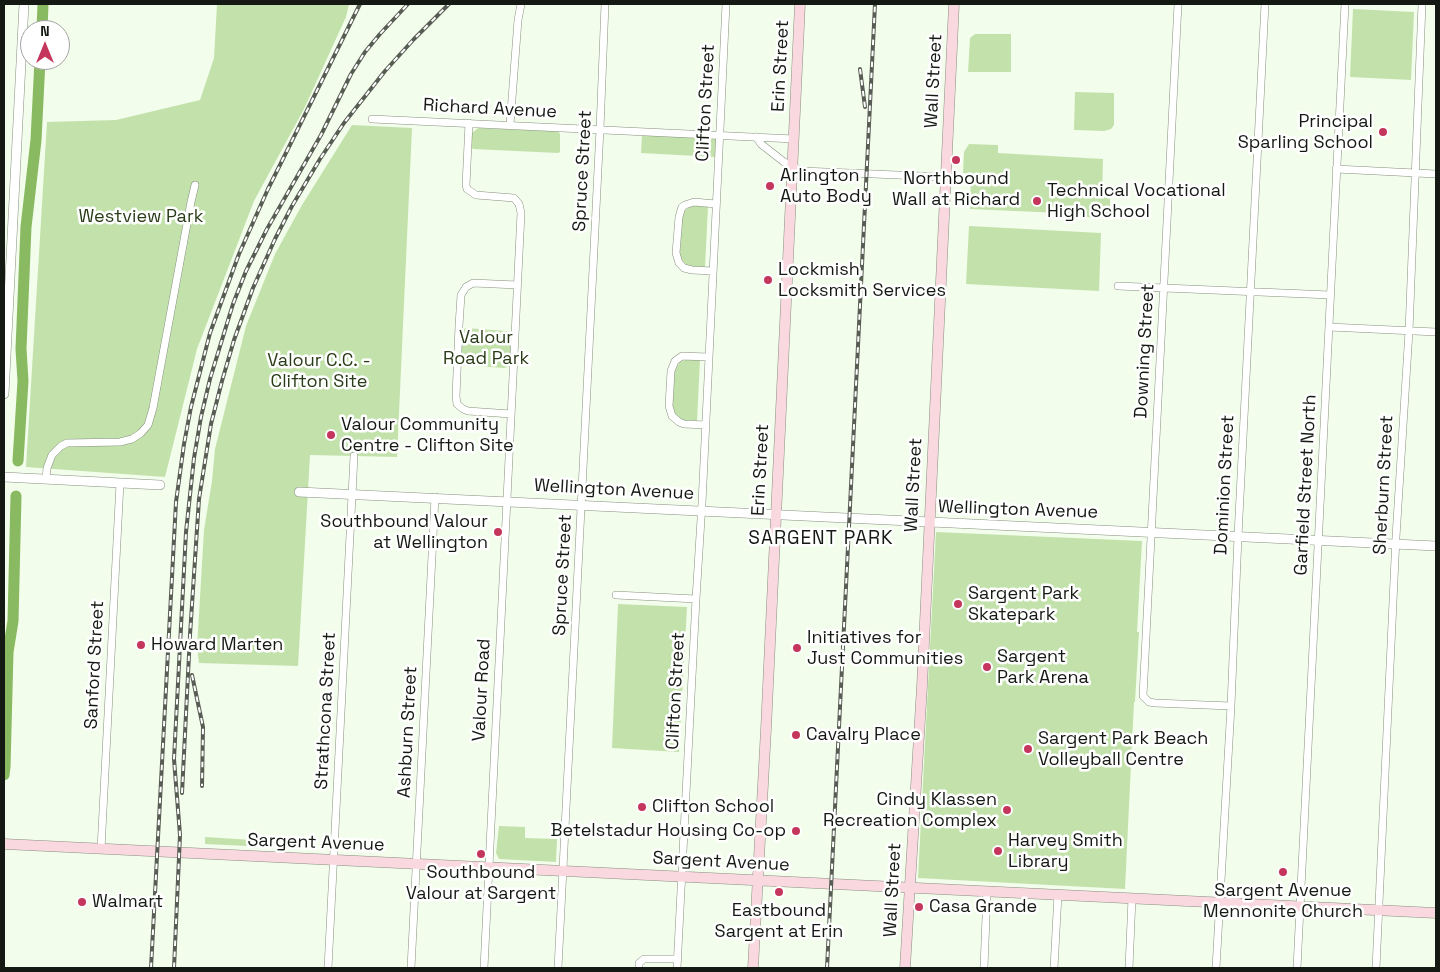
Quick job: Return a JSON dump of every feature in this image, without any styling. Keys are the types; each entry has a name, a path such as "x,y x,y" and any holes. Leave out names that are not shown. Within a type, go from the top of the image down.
{"main road":[{"name":"Erin Street","path":"753,968 800,4"},
{"name":"Wall Street","path":"905,968 921,694 954,4"},
{"name":"Sargent Avenue","path":"4,844 1436,913"}],"street":[{"path":"4,394 24,4"},
{"path":"510,125 518,20 521,4"},
{"name":"Spruce Street","path":"558,968 605,4"},
{"name":"Clifton Street","path":"677,968 702,510 726,4"},
{"name":"Downing Street","path":"1178,4 1143,692 1145,700 1155,703 1231,706"},
{"name":"Dominion Street","path":"1216,968 1231,706 1265,4"},
{"name":"Garfield Street North","path":"1297,968 1345,4"},
{"name":"Sherburn Street","path":"1376,968 1396,544 1409,331 1422,4"},
{"name":"Richard Avenue","path":"372,118 794,139"},
{"name":"Valour Road","path":"469,123 466,185 468,189 476,195 514,198 520,208 484,968"},
{"path":"756,137 761,144 792,167 802,171 945,177"},
{"path":"1336,169 1436,174"},
{"path":"46,479 52,455 66,443 120,442 132,439 148,425 153,408 190,202 195,185"},
{"path":"713,271 684,268 679,263 676,253 679,217 682,207 694,202 716,204"},
{"path":"511,414 468,411 457,404 459,326 461,295 466,287 473,283 517,285"},
{"path":"1118,286 1330,295"},
{"path":"1329,327 1436,332"},
{"path":"706,425 679,422 672,416 669,406 671,371 675,361 686,356 708,357"},
{"name":"Strathcona Street","path":"328,968 354,456"},
{"path":"4,477 160,484"},
{"name":"Sanford Street","path":"101,849 120,483"},
{"name":"Wellington Avenue","path":"299,492 1436,546"},
{"name":"Ashburn Street","path":"411,968 435,497"},
{"path":"616,596 696,599"},
{"path":"984,968 987,891"},
{"path":"1054,968 1058,894"},
{"path":"1129,968 1132,898"},
{"path":"639,968 641,960 647,958 678,959"}],"green space":[{"name":"Westview Park","path":"217,4 349,4 346,17 304,109 254,201 197,349 165,477 26,467 47,122 116,120 200,100 214,58"},
{"path":"1353,9 1414,12 1411,80 1350,77"},
{"path":"975,34 1011,34 1011,72 968,72 970,38"},
{"path":"1075,92 1114,93 1114,125 1111,129 1104,131 1074,130"},
{"name":"Valour C.C. - Clifton Site","path":"352,125 412,128 397,457 310,455 298,666 199,663 197,648 204,530 215,449 246,326 275,254 302,205"},
{"path":"478,128 558,131 560,134 560,152 473,149 471,147 472,133"},
{"path":"642,135 716,138 715,157 641,153"},
{"path":"969,144 998,145 998,153 1103,159 1102,196 1110,197 1110,212 1106,218 1083,217 1083,214 970,209 971,174 963,173 964,152"},
{"path":"691,206 708,206 705,268 687,266 680,257 681,217 684,211"},
{"path":"969,226 1101,233 1099,291 966,284"},
{"name":"Valour Road Park","path":"466,328 510,332 510,364 508,367 462,365 460,363 462,331"},
{"path":"688,359 700,360 697,421 681,420 672,409 674,371 680,362"},
{"name":"SARGENT PARK","path":"936,532 1142,541 1125,889 918,878"},
{"path":"618,604 687,607 679,752 612,748"},
{"path":"499,826 525,827 525,838 557,839 556,862 499,859 496,853"},
{"path":"205,837 252,840 252,844 269,845 269,847 205,844"}],"waterway":[{"path":"42,20 43,4"},
{"path":"18,461 23,381 21,349 26,227 36,140 40,70"},
{"path":"4,775 8,652 13,621 16,496"}],"railway":[{"path":"151,968 176,502 191,407 210,333 239,254 268,189 360,4"},
{"path":"174,968 180,835 174,759 186,532 194,458 210,379 233,304 246,271 267,229 321,135 351,74 365,52 408,4"},
{"path":"182,793 199,499 211,424 234,340 253,288 275,239 320,159 344,123 385,71 449,4"},
{"path":"827,968 875,4"},
{"path":"860,69 865,107"},
{"path":"192,675 203,727 202,786"}],"place":[{"name":"Principal Sparling School","path":"1383,132"},
{"name":"Northbound Wall at Richard","path":"956,160"},
{"name":"Arlington Auto Body","path":"770,186"},
{"name":"Technical Vocational High School","path":"1037,201"},
{"name":"Lockmish Locksmith Services","path":"768,280"},
{"name":"Valour Community Centre - Clifton Site","path":"331,435"},
{"name":"Southbound Valour at Wellington","path":"498,532"},
{"name":"Sargent Park Skatepark","path":"958,604"},
{"name":"Howard Marten","path":"141,645"},
{"name":"Initiatives for Just Communities","path":"797,648"},
{"name":"Sargent Park Arena","path":"987,667"},
{"name":"Cavalry Place","path":"796,735"},
{"name":"Sargent Park Beach Volleyball Centre","path":"1028,749"},
{"name":"Clifton School","path":"642,807"},
{"name":"Cindy Klassen Recreation Complex","path":"1007,810"},
{"name":"Betelstadur Housing Co-op","path":"796,831"},
{"name":"Harvey Smith Library","path":"998,851"},
{"name":"Southbound Valour at Sargent","path":"481,854"},
{"name":"Sargent Avenue Mennonite Church","path":"1283,872"},
{"name":"Eastbound Sargent at Erin","path":"779,892"},
{"name":"Walmart","path":"82,902"},
{"name":"Casa Grande","path":"919,907"}],"district":[{"name":"SARGENT PARK","path":"821,539"}]}
